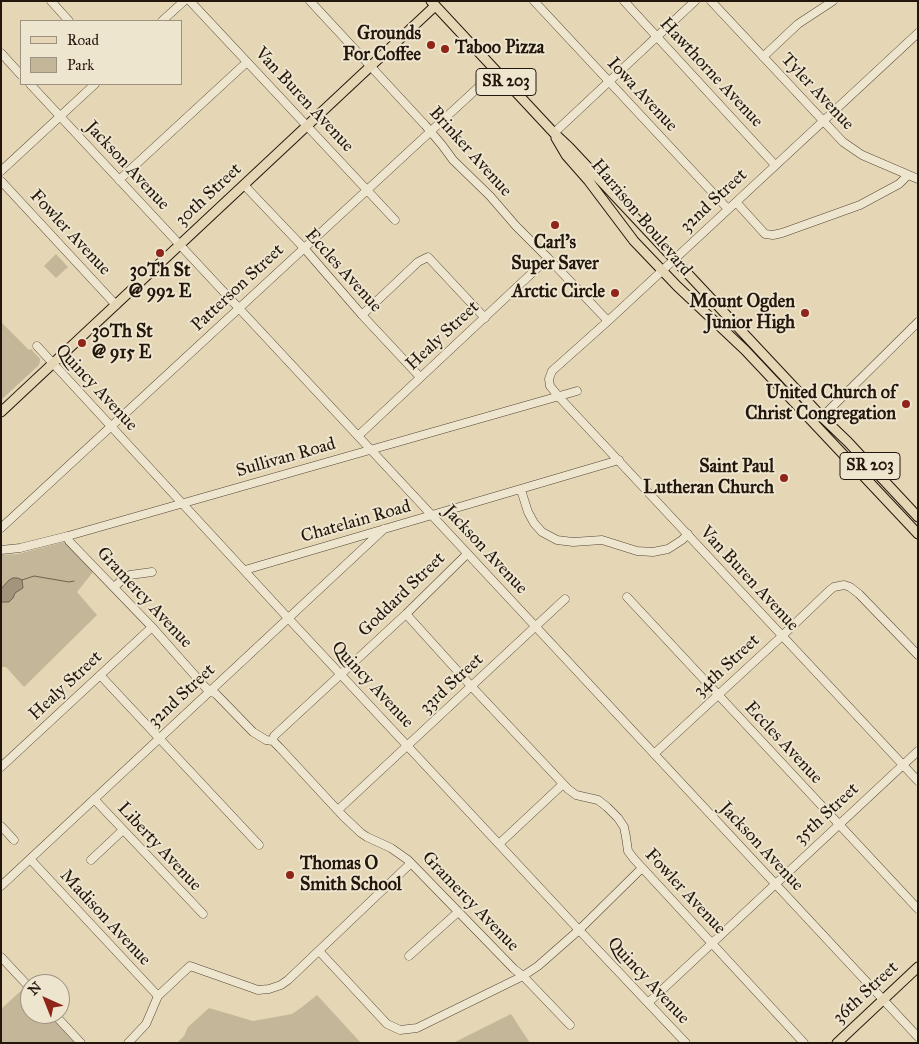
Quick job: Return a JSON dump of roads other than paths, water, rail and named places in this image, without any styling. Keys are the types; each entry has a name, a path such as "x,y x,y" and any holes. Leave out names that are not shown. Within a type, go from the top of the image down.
{"main road":[{"name":"30th Street","path":"1,412 307,126 435,3"},
{"name":"Harrison Boulevard","path":"435,3 554,133 822,416 917,513"},
{"name":"Harrison Boulevard","path":"554,133 566,155 588,180 629,234 662,271 744,350 918,534"},
{"name":"36th Street","path":"838,1043 918,967"}],"street":[{"path":"51,1 68,20"},
{"path":"163,20 184,1"},
{"name":"Van Buren Avenue","path":"190,1 395,220"},
{"name":"Brinker Avenue","path":"310,1 371,65 430,131 453,160 490,196 516,226 608,321"},
{"name":"Iowa Avenue","path":"534,1 728,209"},
{"name":"Hawthorne Avenue","path":"624,1 775,165"},
{"path":"554,133 695,1"},
{"name":"Tyler Avenue","path":"711,1 843,142 862,155 918,179"},
{"path":"763,57 798,24 833,1"},
{"name":"32nd Street","path":"559,396 549,383 552,371 918,33"},
{"path":"1,53 20,74"},
{"path":"119,180 247,62"},
{"name":"Patterson Street","path":"1,528 496,71"},
{"name":"Jackson Avenue","path":"31,85 918,1037"},
{"path":"1,171 95,85"},
{"path":"736,202 765,234 782,234 860,205 899,184 908,175"},
{"name":"Fowler Avenue","path":"1,181 116,305"},
{"name":"Eccles Avenue","path":"244,185 304,248 362,315 420,377"},
{"path":"362,315 418,262 428,256 485,318"},
{"name":"Healy Street","path":"358,436 548,258"},
{"path":"822,416 918,322"},
{"name":"Quincy Avenue","path":"37,346 288,618 686,1043"},
{"name":"Sullivan Road","path":"1,550 20,548 68,536 577,391"},
{"name":"Van Buren Avenue","path":"559,396 918,781"},
{"name":"Chatelain Road","path":"245,570 619,460"},
{"path":"522,490 528,512 534,523 542,532 556,540 573,542 602,540 637,550 653,552 675,545 688,534"},
{"name":"32nd Street","path":"1,886 384,529"},
{"name":"Gramercy Avenue","path":"68,536 70,541 152,627 206,688 216,694 253,732 273,742 280,748 361,833 391,848 411,864 570,1026"},
{"name":"Goddard Street","path":"273,742 274,736 406,614 467,554"},
{"path":"114,587 130,576 152,572"},
{"name":"34th Street","path":"654,754 834,587 844,585 859,594 918,655"},
{"name":"Eccles Avenue","path":"627,598 918,909"},
{"name":"33rd Street","path":"338,810 565,600"},
{"name":"Fowler Avenue","path":"406,614 568,789 576,795 593,798 603,803 618,818 625,832 628,851 634,859 804,1043"},
{"name":"Healy Street","path":"1,767 152,627"},
{"path":"100,675 259,845"},
{"name":"35th Street","path":"648,1002 918,750"},
{"path":"499,844 563,784"},
{"name":"Liberty Avenue","path":"94,799 203,914"},
{"path":"1,826 14,840"},
{"path":"91,860 123,830"},
{"name":"Madison Avenue","path":"30,859 158,996"},
{"path":"128,1043 146,1024 158,996 190,966 251,988 264,990 281,985 411,864"},
{"path":"318,951 387,1024 400,1030 416,1028 523,976 538,966 579,930 642,868"},
{"path":"409,956 458,912"},
{"path":"1,957 20,977"},
{"path":"63,1024 81,1043"}],"waterway":[{"path":"22,580 34,576 69,582 74,581"}],"place":[{"name":"Grounds For Coffee","path":"431,45"},
{"name":"Taboo Pizza","path":"445,49"},
{"name":"Carl's Super Saver","path":"555,225"},
{"name":"30Th St @ 992 E","path":"160,253"},
{"name":"Arctic Circle","path":"615,293"},
{"name":"Mount Ogden Junior High","path":"805,313"},
{"name":"30Th St @ 915 E","path":"82,343"},
{"name":"United Church of Christ Congregation","path":"906,404"},
{"name":"Saint Paul Lutheran Church","path":"784,478"},
{"name":"Thomas O Smith School","path":"290,875"}]}
